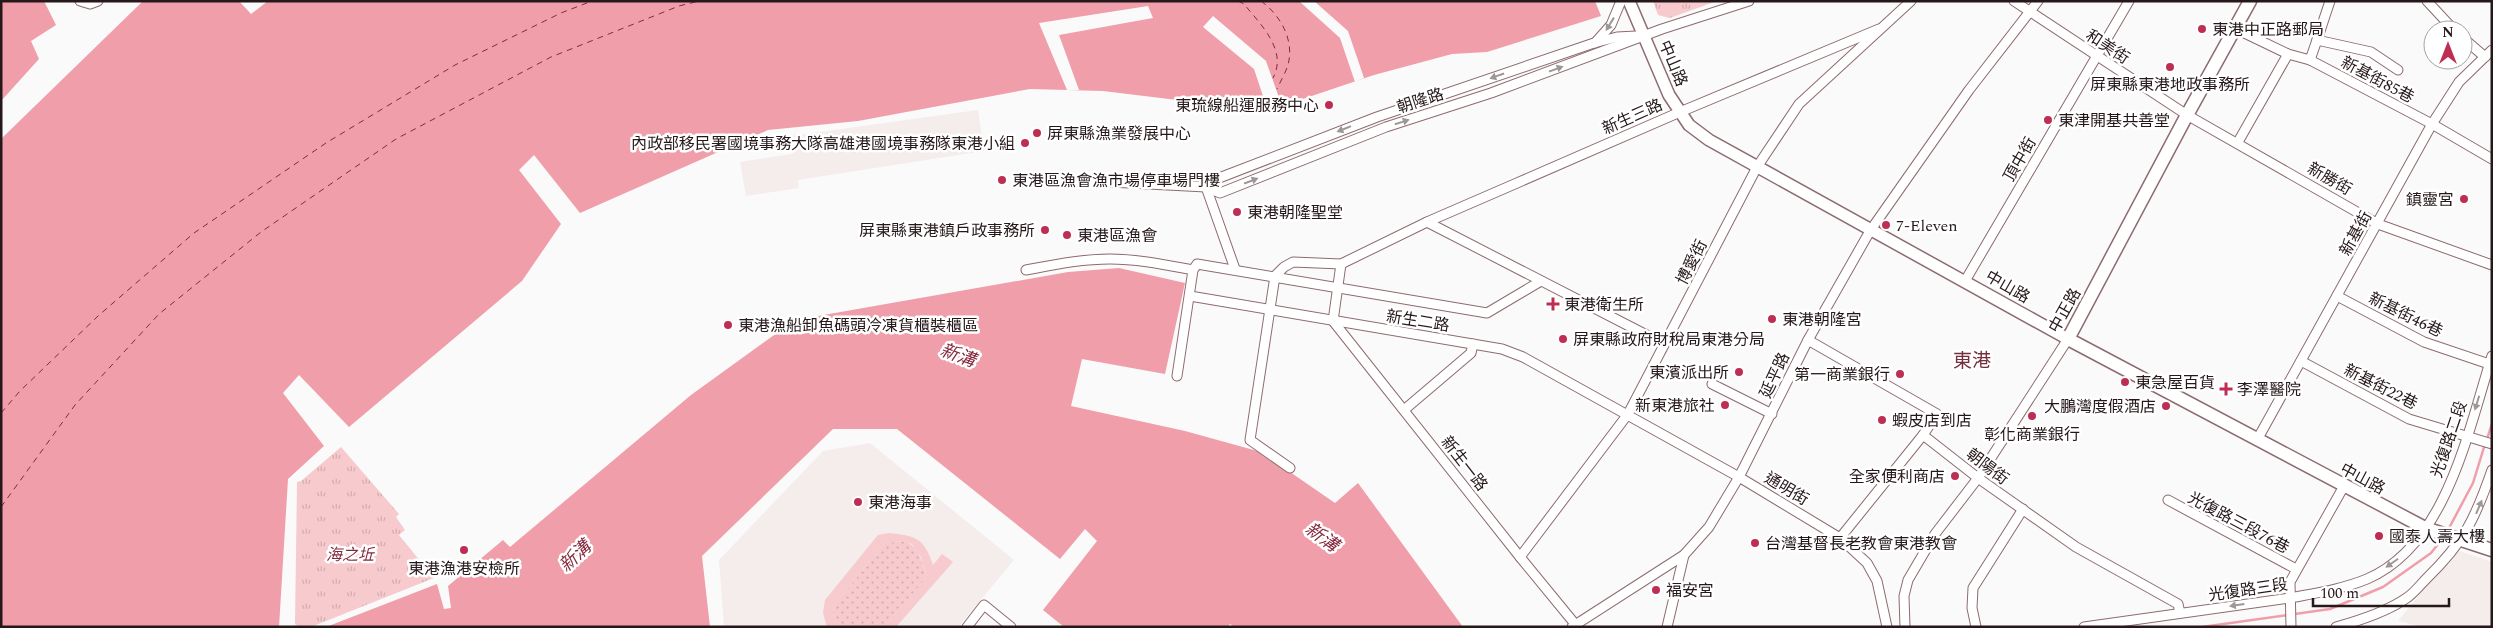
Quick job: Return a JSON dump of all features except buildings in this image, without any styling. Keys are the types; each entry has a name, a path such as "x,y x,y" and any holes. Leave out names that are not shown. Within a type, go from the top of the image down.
{"main road":[{"name":"中正路","path":"2068,339 2250,1"},
{"name":"中山路","path":"2068,339 2344,486 2431,530 2457,539"},
{"path":"2457,539 2492,550"}],"street":[{"path":"80,1 90,4 98,1"},
{"path":"1594,43 1611,25 1621,1"},
{"name":"中山路","path":"1629,1 1670,95 1689,125 1709,140 1870,231 1965,280 2068,339"},
{"name":"朝隆路","path":"1071,180 1206,187 1220,193 1386,128 1491,93 1645,35 1750,1"},
{"name":"博愛街","path":"1520,557 1628,414 1757,167 1799,104 1911,1"},
{"name":"和美街","path":"2014,1 2187,115"},
{"name":"延平路","path":"1574,625 1684,555 1709,528 1739,477 1808,340 1870,231 1969,90 2038,1"},
{"name":"頂中街","path":"1965,280 2129,1"},
{"path":"2310,60 2330,1"},
{"path":"2427,1 2445,20"},
{"name":"新基街85巷","path":"2234,28 2288,54 2310,60 2432,124 2492,160"},
{"name":"新生三路","path":"1275,276 1284,267 1293,262 1341,264 1427,222 1680,112 1879,29"},
{"name":"朝隆路","path":"1206,187 1219,178 1352,126 1594,43 1617,37 1645,35"},
{"name":"新基街85巷","path":"2317,40 2371,52 2398,70"},
{"path":"2473,44 2488,54"},
{"path":"2238,142 2288,54"},
{"name":"新基街","path":"2257,440 2432,124 2459,82 2488,54"},
{"name":"新勝街","path":"2187,115 2238,142 2378,224 2492,265"},
{"path":"1206,187 1235,269"},
{"path":"1427,222 1664,344"},
{"path":"1026,270 1108,259 1133,260 1194,270"},
{"path":"1176,376 1194,270 1197,264 1487,313 1541,281"},
{"path":"1333,321 1341,264"},
{"path":"1275,276 1250,440 1290,468"},
{"name":"新生二路","path":"1190,296 1502,349 1523,358 1628,414"},
{"name":"新基街46巷","path":"2337,296 2424,342 2491,362"},
{"name":"新生一路","path":"1333,321 1574,625"},
{"name":"中正路","path":"1905,627 1904,596 1908,580 1935,534 1978,478 2068,339"},
{"path":"1808,340 1937,414 1923,435 1840,538"},
{"path":"1404,410 1472,353 1473,344"},
{"name":"新基街22巷","path":"2301,361 2409,419 2492,444"},
{"name":"光復路二段","path":"2431,530 2467,435 2491,362"},
{"path":"1712,384 1772,414"},
{"name":"通明街","path":"1628,414 1739,477 1840,538 1867,562 1877,581 1887,627"},
{"name":"朝陽街","path":"1923,435 1978,478 2076,547 2178,604 2180,613"},
{"path":"2336,627 2362,619 2408,597 2457,539 2479,508 2492,470"},
{"path":"2291,624 2290,582 2344,486"},
{"name":"光復路三段76巷","path":"2168,500 2296,569"},
{"path":"1976,627 1972,608 1973,588 2023,510"},
{"name":"光復路三段","path":"2084,627 2180,613 2290,602 2369,578 2396,561 2431,530"},
{"path":"1667,627 1684,555"},
{"path":"967,627 984,605 1011,627"}],"shaded area":[{"path":"978,110 984,151 798,180 799,188 746,196 740,162 792,154 791,136"},
{"name":"東港海事","path":"870,443 1014,560 958,627 724,627 719,560 823,451"},
{"path":"2457,550 2492,562 2492,627 2415,627 2415,625 2398,621"}],"green space":[{"path":"1653,1 1717,1 1670,18 1658,15"},
{"name":"海之坵","path":"341,447 399,514 396,517 405,530 399,535 434,578 311,627 299,627 295,624 297,482 301,481"},
{"path":"889,533 906,535 922,543 933,565 942,554 953,562 896,627 884,627 927,577 921,557 912,544 904,541 885,543 834,605 833,613 838,627 827,627 823,613 825,600 878,535"},
{"path":"904,541 917,551 927,577 884,627 838,627 833,613 834,605 885,543"}],"water":[{"path":"1,1 44,1 56,25 31,41 39,59 1,101"},
{"path":"143,1 239,1 251,14 268,1 1595,1 1601,16 1487,52 1452,54 1374,75 1282,106 1266,61 1213,16 1203,27 1254,69 1268,111 1103,91 1030,89 858,121 768,130 580,213 534,155 519,170 561,224 522,281 349,427 299,375 283,393 324,446 288,479 279,627 1,627 1,139"},
{"name":"新溝","path":"1119,268 1185,283 1165,374 1082,359 1071,406 1185,431 1261,452 1335,503 1358,483 1463,627 1234,627 1230,624 1228,627 1064,627 1043,610 1097,541 1085,529 1060,559 897,429 833,429 702,556 710,627 326,627 437,584 444,609 451,608 448,586 503,540 510,547 691,395 795,320 1068,272"}],"pier":[{"path":"1299,1 1314,1 1348,31 1364,78 1355,82 1340,38"},
{"path":"1148,6 1153,18 1059,35 1079,90 1067,90 1039,23"}],"waterway":[{"path":"2487,439 2492,424"},
{"path":"2448,530 2473,483 2485,444"},
{"path":"2202,627 2330,609 2383,587 2431,553 2442,539"}],"ferry route":[{"path":"1,413 20,391 98,316 194,233 326,143 455,65 561,13 592,1"},
{"path":"1,507 75,405 159,314 261,232 396,139 551,57 679,6 699,1"},
{"path":"1238,1 1244,4 1257,20 1275,48 1277,68 1273,78"},
{"path":"1261,1 1279,19 1289,43 1290,51 1286,71 1277,89"}],"place":[{"name":"東港中正路郵局","path":"2202,29"},
{"name":"屏東縣東港地政事務所","path":"2170,67"},
{"name":"東琉線船運服務中心","path":"1329,105"},
{"name":"東津開基共善堂","path":"2048,120"},
{"name":"屏東縣漁業發展中心","path":"1037,133"},
{"name":"內政部移民署國境事務大隊高雄港國境事務隊東港小組","path":"1025,143"},
{"name":"東港區漁會漁市場停車場門樓","path":"1002,180"},
{"name":"鎮靈宮","path":"2464,199"},
{"name":"東港朝隆聖堂","path":"1237,212"},
{"name":"7-Eleven","path":"1886,225"},
{"name":"屏東縣東港鎮戶政事務所","path":"1045,230"},
{"name":"東港區漁會","path":"1067,235"},
{"name":"東港衛生所","path":"1553,304"},
{"name":"東港朝隆宮","path":"1772,319"},
{"name":"東港漁船卸魚碼頭冷凍貨櫃裝櫃區","path":"728,325"},
{"name":"屏東縣政府財稅局東港分局","path":"1563,339"},
{"name":"東濱派出所","path":"1739,372"},
{"name":"第一商業銀行","path":"1900,374"},
{"name":"東急屋百貨","path":"2125,382"},
{"name":"李澤醫院","path":"2226,389"},
{"name":"新東港旅社","path":"1725,405"},
{"name":"大鵬灣度假酒店","path":"2166,406"},
{"name":"彰化商業銀行","path":"2032,416"},
{"name":"蝦皮店到店","path":"1882,420"},
{"name":"全家便利商店","path":"1955,476"},
{"name":"東港海事","path":"858,502"},
{"name":"國泰人壽大樓","path":"2379,536"},
{"name":"台灣基督長老教會東港教會","path":"1755,543"},
{"name":"東港漁港安檢所","path":"464,550"},
{"name":"福安宮","path":"1656,590"}],"district":[{"name":"東港","path":"1972,360"}]}
